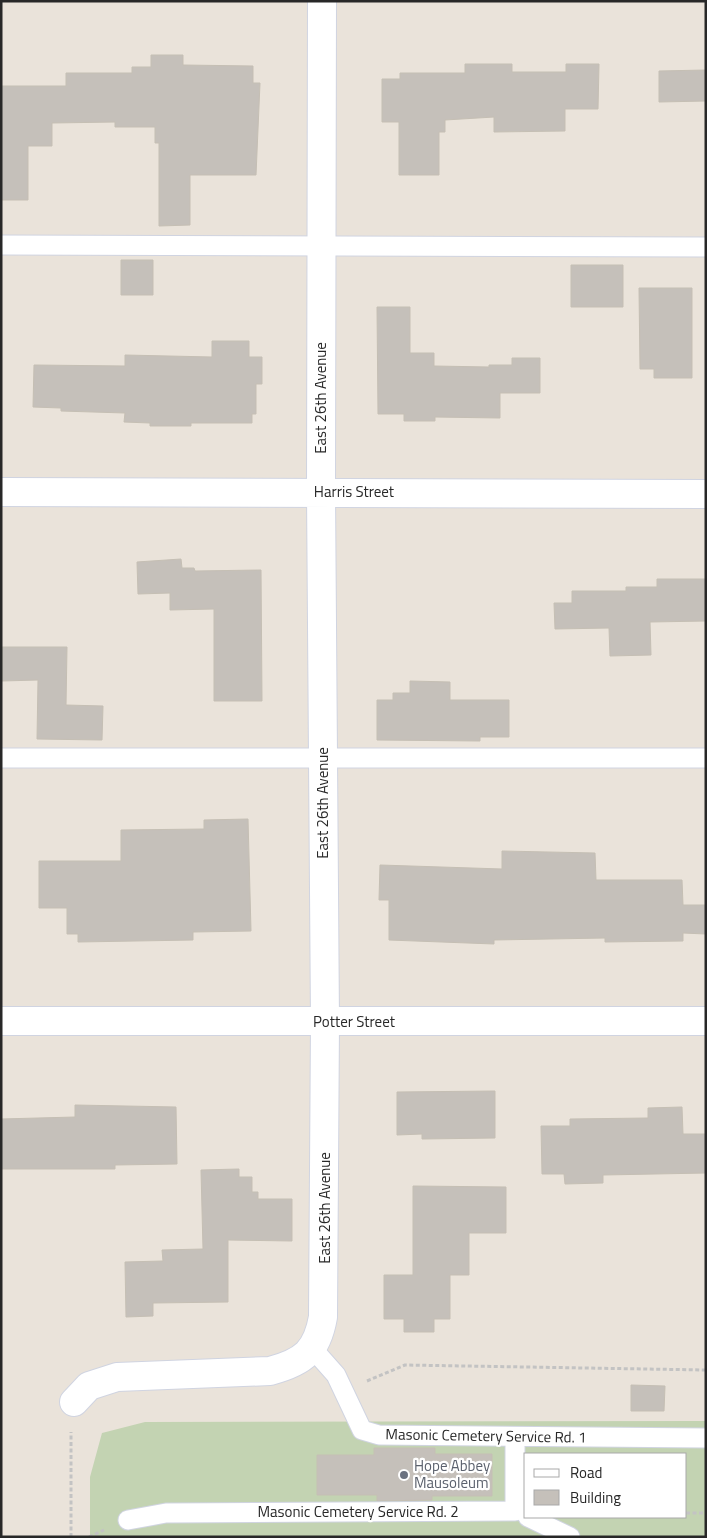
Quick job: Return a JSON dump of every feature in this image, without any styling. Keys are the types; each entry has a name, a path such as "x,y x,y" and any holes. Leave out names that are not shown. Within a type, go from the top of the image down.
{"street":[{"name":"East 26th Avenue","path":"312,1349 320,1336 324,1296 325,1022 321,492 322,1"},
{"name":"Harris Street","path":"1,492 706,494"},
{"name":"Potter Street","path":"1,1021 706,1021"},
{"path":"74,1402 89,1386 117,1376 270,1371 287,1366 312,1349"}],"lane":[{"path":"1,245 706,247"},
{"path":"1,758 706,758"},
{"name":"Masonic Cemetery Service Rd. 1","path":"312,1349 336,1375 362,1430 379,1435 515,1438 706,1438"},
{"path":"515,1438 523,1514"},
{"name":"Masonic Cemetery Service Rd. 2","path":"128,1520 166,1513 523,1514"},
{"path":"531,1518 570,1537"}],"path":[{"path":"345,1394 377,1376 405,1365 706,1370"},
{"path":"71,1537 72,1423 74,1402"},
{"path":"687,1513 706,1513"}],"green space":[{"path":"706,1421 706,1537 90,1537 90,1477 102,1433 145,1422"}],"building":[{"path":"151,55 183,55 183,65 253,66 253,83 260,83 256,175 190,175 190,225 159,226 159,143 155,143 155,127 115,127 115,122 52,123 52,146 28,146 28,200 1,200 1,86 66,86 66,73 132,73 132,67 151,67"},
{"path":"465,64 512,64 512,72 566,72 566,64 599,64 598,109 565,109 565,131 494,132 494,117 445,120 445,132 439,132 439,175 399,175 399,122 382,122 382,79 400,79 400,73 465,73"},
{"path":"706,70 706,101 659,102 659,71"},
{"path":"121,260 153,260 153,295 121,295"},
{"path":"571,265 623,265 623,307 571,307"},
{"path":"639,288 692,288 692,378 654,378 654,369 640,369"},
{"path":"377,307 410,307 410,353 434,353 434,366 489,367 489,365 512,365 512,358 540,358 540,393 500,393 500,418 435,417 435,421 404,421 404,414 378,414"},
{"path":"212,341 249,341 249,357 262,357 262,384 256,384 256,414 252,414 252,423 191,423 191,426 150,426 150,423 124,422 125,413 61,411 61,408 33,407 34,365 125,366 125,355 212,357"},
{"path":"181,559 182,568 194,568 195,571 261,570 262,701 214,701 214,609 170,610 170,593 138,594 137,562"},
{"path":"657,579 706,579 706,621 650,622 651,655 610,656 609,628 555,629 554,603 572,603 572,591 626,591 626,587 657,587"},
{"path":"2,647 67,647 66,705 103,706 102,740 37,739 38,680 2,681"},
{"path":"410,681 450,682 450,700 509,700 509,737 480,737 480,741 377,740 377,700 393,700 393,693 410,693"},
{"path":"248,819 251,931 193,932 193,940 78,942 78,934 67,934 67,908 39,908 39,861 121,861 121,830 204,829 204,820"},
{"path":"502,851 595,853 596,880 682,880 683,905 706,905 706,934 683,933 683,941 605,942 605,938 494,940 494,944 389,940 389,900 379,900 380,865 502,869"},
{"path":"495,1091 495,1138 422,1139 422,1134 397,1135 397,1092"},
{"path":"75,1105 176,1107 177,1164 115,1165 115,1169 1,1169 1,1119 75,1117"},
{"path":"682,1107 683,1134 706,1134 706,1173 603,1175 603,1183 565,1184 564,1174 542,1174 541,1126 570,1126 570,1119 648,1118 648,1108"},
{"path":"239,1169 239,1177 252,1177 252,1192 258,1192 258,1199 292,1199 292,1241 228,1240 228,1302 153,1303 153,1316 126,1317 125,1262 163,1261 162,1250 203,1249 201,1170"},
{"path":"413,1186 506,1187 506,1233 469,1233 469,1275 450,1275 450,1319 434,1319 434,1332 404,1332 404,1319 384,1319 384,1275 413,1275"},
{"path":"631,1385 665,1386 664,1411 631,1411"},
{"name":"Hope Abbey Mausoleum","path":"374,1448 435,1448 435,1454 492,1454 492,1496 432,1496 432,1500 377,1501 377,1495 317,1495 317,1455 374,1455"}],"place":[{"name":"Hope Abbey Mausoleum","path":"404,1475"}]}
